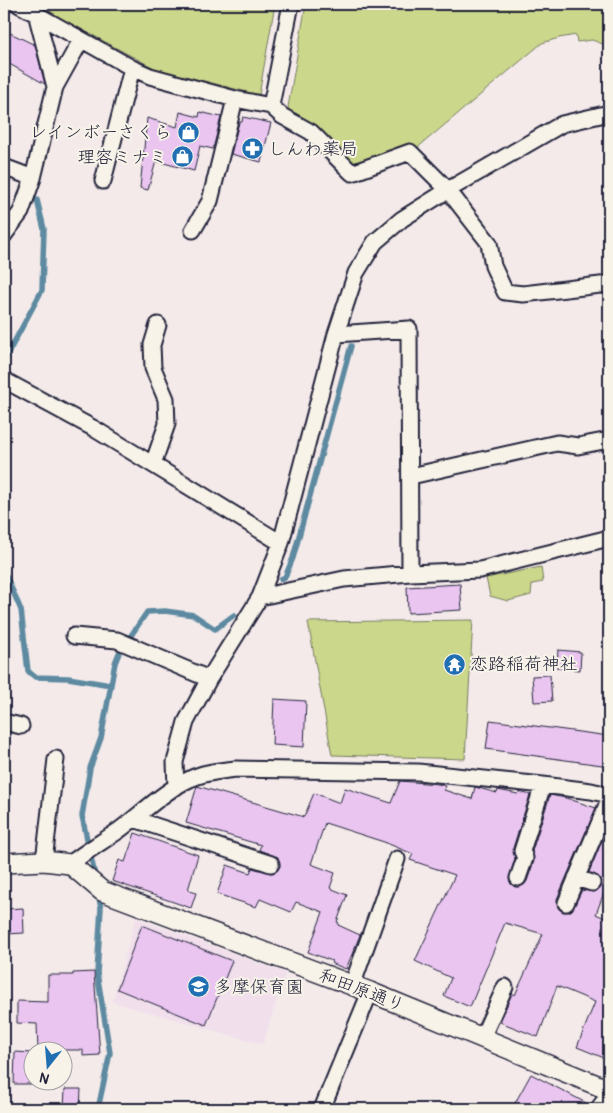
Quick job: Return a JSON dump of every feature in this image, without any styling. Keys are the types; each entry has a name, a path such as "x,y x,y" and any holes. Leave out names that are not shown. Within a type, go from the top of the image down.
{"street":[{"path":"18,4 132,68 150,76 235,99 271,106 282,116 311,132 352,173 410,152 448,190 489,243 493,266 505,292 523,294 609,284"},
{"path":"271,106 291,4"},
{"path":"36,13 55,87"},
{"path":"4,235 21,212 33,178 55,87 81,40"},
{"path":"103,182 132,68"},
{"path":"193,230 210,200 235,99"},
{"path":"176,787 176,762 186,722 209,679 260,597 281,543 336,334 356,273 375,242 402,219 562,124 609,113"},
{"path":"4,167 33,178"},
{"path":"152,464 167,424 166,399 153,368 152,345 158,325"},
{"path":"336,334 409,329 410,573"},
{"path":"4,380 93,428 281,543"},
{"path":"411,476 557,443 578,446 609,440"},
{"path":"260,597 344,579 410,573 480,570 609,538"},
{"path":"74,636 117,640 209,679"},
{"path":"4,722 21,726"},
{"path":"44,861 56,759"},
{"path":"4,863 44,861 79,865 106,838 176,787 191,778 236,769 418,772 591,790 609,795"},
{"path":"518,878 525,858 522,851 543,785"},
{"path":"566,903 609,800"},
{"path":"134,819 271,864"},
{"path":"352,986 397,859"},
{"name":"和田原通り","path":"79,865 102,891 370,992 609,1090"},
{"path":"576,878 592,883"},
{"path":"482,1038 505,987"},
{"path":"322,1109 370,992"},
{"path":"598,1109 609,1095"}],"shaded area":[{"name":"多摩保育園","path":"136,918 285,973 263,1044 112,1002"}],"green space":[{"path":"33,4 275,4 259,95 156,69"},
{"path":"306,4 609,4 609,42 608,46 592,40 577,42 576,35 542,43 416,149 410,143 351,164 291,115 288,107"},
{"path":"541,567 543,582 532,584 531,595 508,601 490,596 486,578"},
{"path":"473,620 465,759 332,755 308,622"}],"building":[{"path":"4,30 35,45 45,84 4,61"},
{"path":"180,112 199,117 200,112 221,117 213,149 200,146 194,171 156,161 148,190 140,188 147,118 177,127"},
{"path":"243,117 271,123 261,162 231,154 239,122 242,122"},
{"path":"460,584 462,610 408,613 407,587"},
{"path":"558,650 581,652 580,670 557,668"},
{"path":"550,675 552,701 534,702 532,676"},
{"path":"274,699 306,701 304,747 272,745"},
{"path":"490,720 609,736 609,766 486,749"},
{"path":"400,781 446,786 444,790 472,799 475,787 497,793 498,790 530,795 513,848 515,858 509,879 515,887 524,885 527,881 534,861 532,851 550,795 596,808 557,899 558,908 563,912 572,910 582,890 594,892 601,886 599,877 589,872 609,824 609,888 606,887 596,914 609,920 609,1060 577,1047 595,1002 557,986 538,1037 500,1022 512,993 515,995 543,934 505,923 470,1007 444,996 451,978 415,961 455,875 410,860 413,854 384,842 325,823 311,864 335,873 330,888 347,895 337,922 339,923 338,925 360,935 346,969 331,963 332,961 308,952 323,912 296,902 291,912 260,899 256,907 217,894 227,865 250,873 252,868 272,873 277,871 280,866 278,857 259,850 261,845 186,823 197,786 304,817 314,793 340,803 345,788 391,803"},
{"path":"135,833 198,855 188,890 196,893 191,908 112,881 119,860 125,862"},
{"path":"23,908 24,933 7,934 6,909"},
{"path":"142,925 232,961 206,1025 117,989"},
{"path":"94,972 100,1055 83,1056 83,1050 72,1050 72,1040 38,1040 37,1024 17,1023 17,1001 48,1002 48,975 73,975 73,973"},
{"path":"15,1052 22,1052 22,1084 14,1084"},
{"path":"531,1074 590,1105 589,1109 528,1109 515,1103"},
{"path":"81,1089 80,1109 64,1109 65,1090"}],"waterway":[{"path":"4,361 42,290 44,229 37,200"},
{"path":"281,579 285,577 293,558 351,346"},
{"path":"4,571 21,610 28,671 35,677 68,678 111,685"},
{"path":"130,637 147,612 165,611 194,615 215,629 234,615"},
{"path":"96,880 82,816 90,768 101,738 115,663 119,653"},
{"path":"98,894 101,908 97,973 110,1053 98,1109"}],"place":[{"name":"レインボーさくら","path":"188,132"},
{"name":"しんわ薬局","path":"252,149"},
{"name":"理容ミナミ","path":"183,157"},
{"name":"恋路稲荷神社","path":"454,664"},
{"name":"多摩保育園","path":"198,987"}]}
